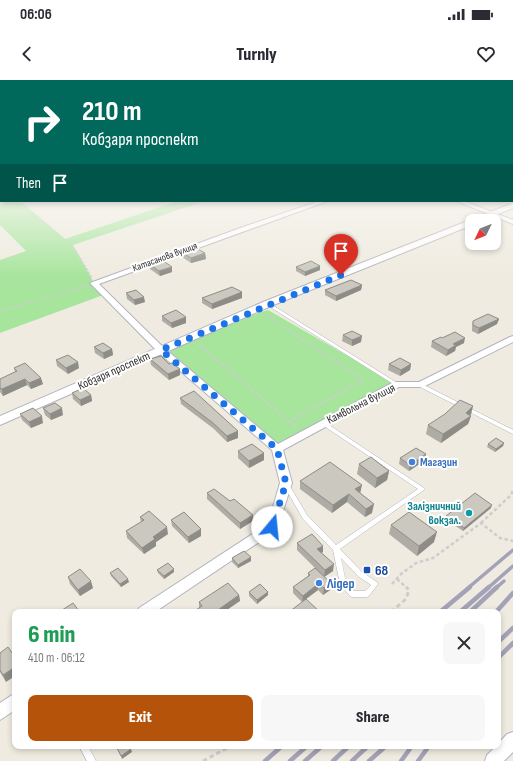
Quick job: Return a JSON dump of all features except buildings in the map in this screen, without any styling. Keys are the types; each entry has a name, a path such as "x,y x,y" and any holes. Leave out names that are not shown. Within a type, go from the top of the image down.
{"main road":[{"name":"Кобзаря проспект","path":"0,421 161,350 265,310 465,224"}],"street":[{"name":"Катасанова вулиця","path":"95,284 245,228 288,214"},
{"path":"501,218 513,222"},
{"path":"95,284 161,350 277,449 286,483 272,527 149,609"},
{"path":"420,386 513,339"},
{"name":"Камвольна вулиця","path":"277,449 397,384 420,386"},
{"path":"0,712 12,703"},
{"path":"493,761 513,740"}],"lane":[{"path":"265,310 397,384"},
{"path":"420,386 513,432"},
{"path":"323,424 422,489 336,549"},
{"path":"286,483 305,518 336,549 360,574 375,584 367,594 352,594 343,584 336,549"},
{"path":"85,749 92,761"}],"path":[{"path":"0,311 95,284 72,245 35,214"},
{"path":"259,318 265,310 363,380 289,422"},
{"path":"204,341 197,344 304,434"},
{"path":"392,584 416,563 433,558 481,523 511,495 513,490"},
{"path":"481,523 500,538 512,540"},
{"path":"394,609 406,599 409,590 397,579"},
{"path":"203,761 225,749"}],"green space":[{"path":"0,214 35,214 65,239 140,214 167,214 73,245 94,283 106,294 0,333 0,260 26,251 0,225"},
{"path":"268,310 397,384 277,449 170,352 173,349"}],"railway":[{"path":"468,588 513,550"},
{"path":"488,588 513,566"},
{"path":"496,588 504,581"},
{"path":"444,609 470,587"},
{"path":"463,609 489,587"},
{"path":"473,609 497,587"},
{"path":"499,609 513,593"},
{"path":"501,639 513,628"},
{"path":"501,655 513,643"},
{"path":"265,761 279,749"},
{"path":"290,761 304,749"},
{"path":"305,761 319,749"},
{"path":"333,761 346,749"},
{"path":"352,761 365,749"},
{"path":"369,761 383,749"},
{"path":"401,761 410,749"},
{"path":"418,761 427,749"}],"place":[{"name":"Магазин","path":"412,462"},
{"name":"Залізничний вокзал.","path":"469,513"},
{"name":"68","path":"367,570"},
{"name":"Лідер","path":"319,583"}],"route":[{"path":"272,527 286,483 277,449 161,350 267,304 341,275"}]}
